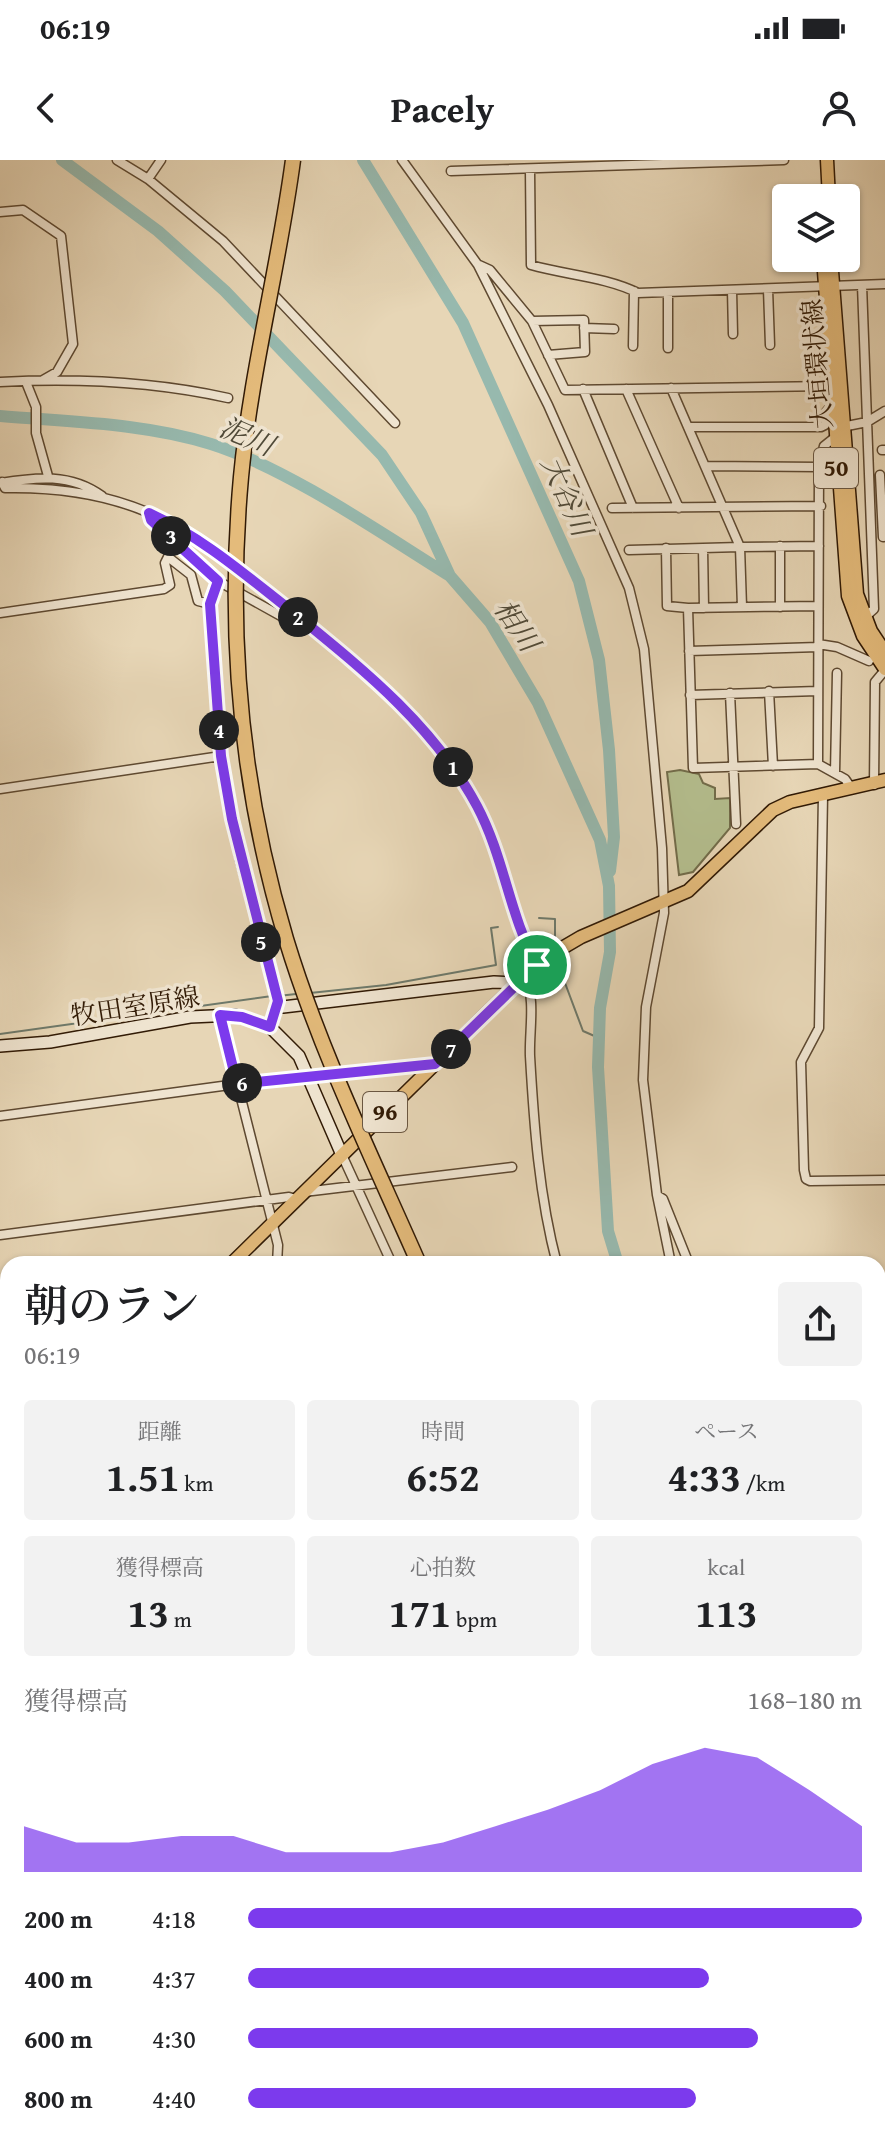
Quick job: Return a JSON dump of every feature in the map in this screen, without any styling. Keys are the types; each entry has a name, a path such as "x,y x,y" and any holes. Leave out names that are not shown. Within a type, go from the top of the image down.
{"highway":[{"path":"293,160 241,476 236,626 244,741 261,842 286,941 322,1040 416,1256"}],"main road":[{"path":"819,160 820,184"},
{"path":"827,160 828,184"},
{"name":"大垣環状線","path":"826,272 848,596 863,636 885,669"},
{"name":"大垣環状線","path":"830,272 830,386 857,594 864,618 885,652"},
{"name":"96","path":"239,1256 538,963 581,937 688,891 710,874 773,810 790,802 882,782"},
{"path":"280,1004 522,980"},
{"name":"牧田室原線","path":"0,1046 220,1015 242,1017 270,1027 299,1056 342,1155"}],"street":[{"path":"117,160 148,179 223,241 395,423"},
{"path":"148,179 161,160"},
{"path":"402,160 478,265 548,405 629,588 644,649 651,709 661,904 643,1050 647,1127 669,1256"},
{"path":"451,171 784,160"},
{"path":"530,170 531,265 634,291 885,284"},
{"path":"0,212 23,210 61,236 73,344 57,372 42,381"},
{"path":"478,265 490,270 532,321 565,390 830,386"},
{"path":"862,285 874,609 864,618"},
{"path":"768,289 770,345"},
{"path":"732,290 733,334"},
{"path":"633,346 634,291"},
{"path":"668,292 668,348"},
{"path":"532,321 584,320 585,352 548,355"},
{"path":"584,328 614,329"},
{"path":"0,379 158,384 228,398"},
{"path":"26,382 36,407 36,433 48,476"},
{"path":"671,388 740,547 742,607"},
{"path":"583,389 633,508"},
{"path":"626,389 679,508"},
{"path":"688,427 821,427 825,425 826,412 832,405"},
{"path":"818,764 819,467 824,446 837,431 867,422 885,411"},
{"path":"705,466 819,467"},
{"path":"852,537 884,537 880,475"},
{"path":"1,483 48,476 91,487 106,498"},
{"path":"1,483 5,488 68,490 106,498 149,513 202,540 409,712 448,759 493,838 505,869 521,936 538,963"},
{"path":"612,508 821,506"},
{"path":"149,513 151,520 218,581 288,620 296,623 302,620"},
{"path":"780,546 780,607"},
{"path":"629,550 819,546"},
{"path":"666,548 667,606 818,606"},
{"path":"703,548 704,608"},
{"path":"0,613 164,589 170,585 165,563 168,557 191,575 198,601 210,604"},
{"path":"218,581 210,604 221,756 240,860 280,1004 270,1027"},
{"path":"688,608 693,768 818,764 835,773 852,790"},
{"path":"689,651 837,647 869,661"},
{"path":"882,782 875,682 885,669"},
{"path":"835,773 837,673"},
{"path":"769,691 773,766"},
{"path":"690,695 817,691"},
{"path":"730,693 736,824"},
{"path":"0,789 221,756"},
{"path":"823,795 819,1028 801,1062 804,1170 806,1179 810,1181 885,1180"},
{"path":"522,980 530,996 530,1053 544,1211 555,1256"},
{"path":"220,1015 273,1223 277,1256"},
{"path":"0,1116 237,1084 435,1064"},
{"path":"342,1155 388,1256"},
{"path":"0,1235 512,1167"},
{"path":"657,1195 663,1199 686,1256"}],"green space":[{"path":"680,770 699,774 703,783 715,788 715,799 730,798 730,828 693,872 679,875 667,772"}],"waterway":[{"name":"相川","path":"62,160 158,231 225,291 382,455 421,513 450,576 490,622 538,703 600,840 609,886 610,952 600,1008 598,1067 608,1231 616,1256"},
{"name":"大谷川","path":"363,160 463,323 579,581 599,660 609,750 614,837 610,871"},
{"name":"泥川","path":"0,416 133,427 211,444 302,485 450,576"},
{"path":"539,918 555,919 555,945"},
{"path":"310,993 386,985 496,965 491,928 498,927"},
{"path":"556,959 583,1031 599,1038"},
{"path":"278,996 296,994"},
{"path":"0,1034 272,996"}],"route":[{"path":"149,513 182,528 225,556 409,712 448,759 476,804 505,869 521,936 537,965 435,1064 426,1062 237,1084 220,1015 234,1015 270,1027 278,1001 240,860 221,756 210,604 218,581 151,520 149,513"}]}
